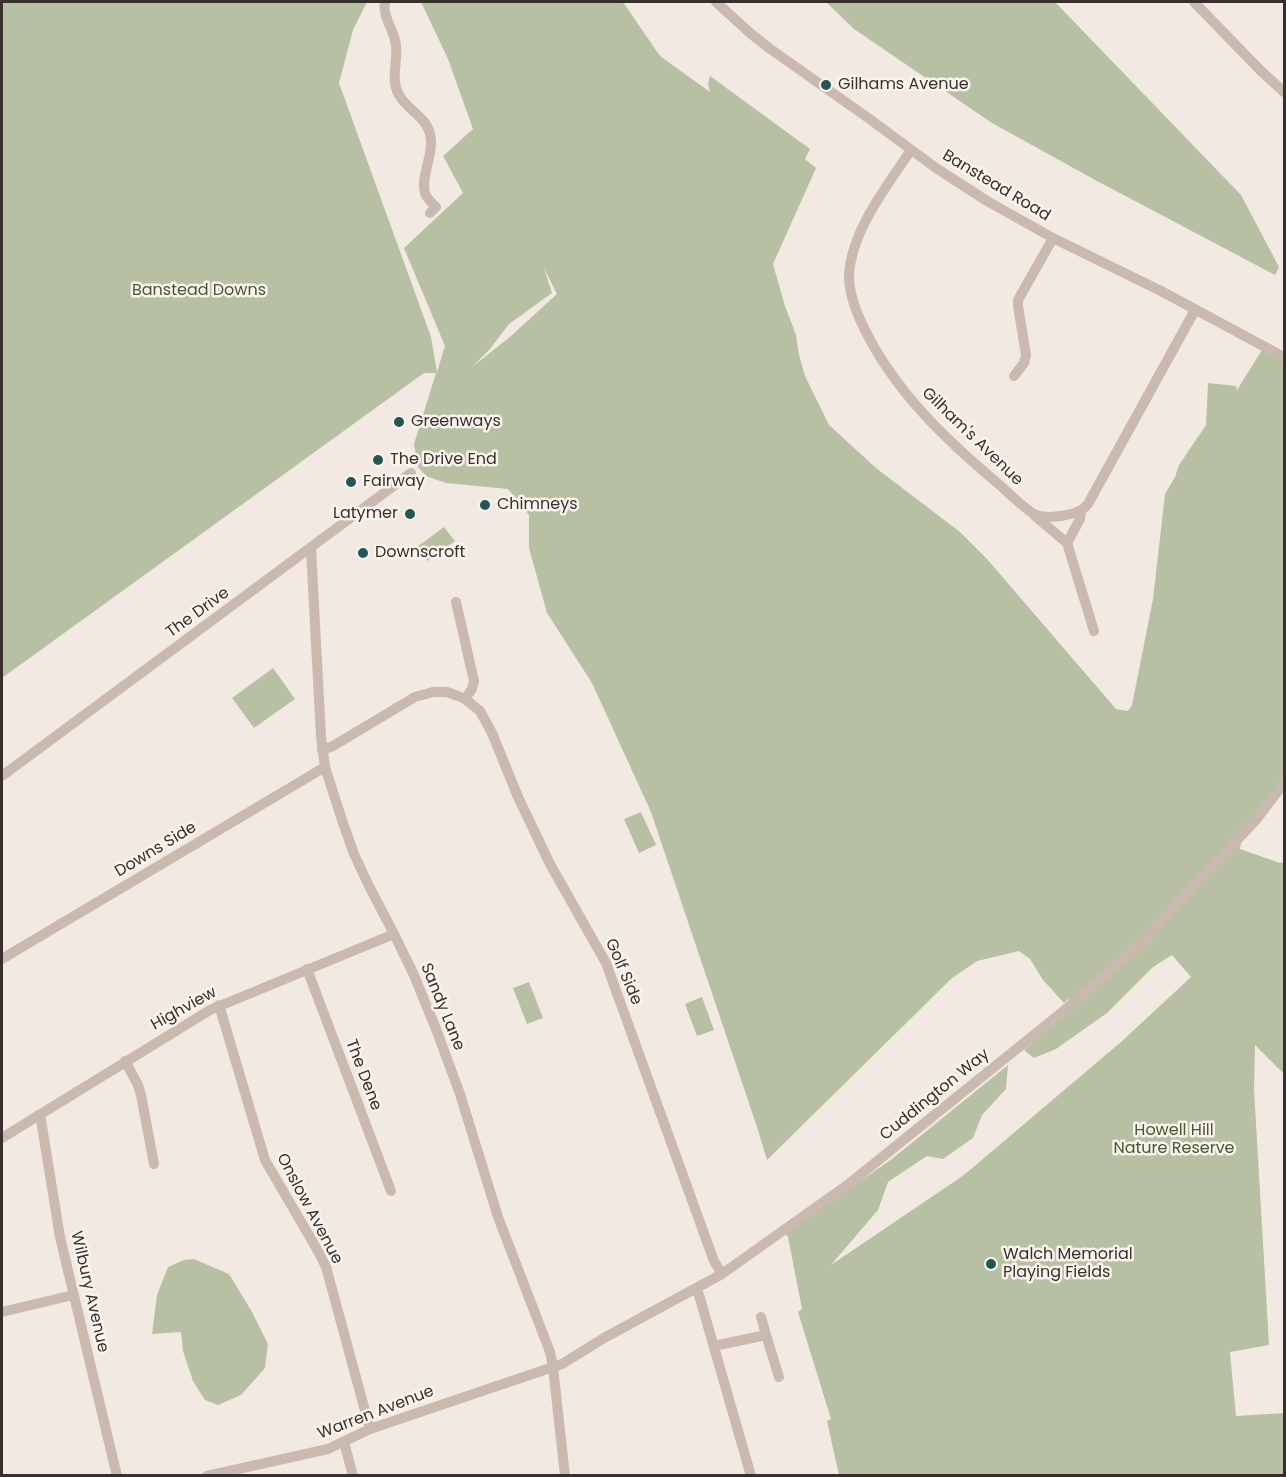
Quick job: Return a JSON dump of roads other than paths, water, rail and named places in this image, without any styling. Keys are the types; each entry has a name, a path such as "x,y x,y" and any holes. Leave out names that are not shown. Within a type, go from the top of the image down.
{"street":[{"path":"385,2 386,17 397,48 394,80 397,92 404,103 426,122 431,136 432,144 424,188 436,207 430,213"},
{"name":"Banstead Road","path":"716,2 750,33 958,183 1053,238 1161,291 1284,357"},
{"path":"1194,2 1284,92"},
{"name":"Gilham's Avenue","path":"911,150 891,178 860,235 850,271 853,303 876,351 906,395 936,428 1067,543"},
{"path":"1014,376 1024,363 1026,355 1018,300 1053,238"},
{"path":"1035,515 1068,515 1088,504 1195,310"},
{"name":"The Drive","path":"2,776 411,473"},
{"path":"1080,510 1080,519 1067,543 1094,631"},
{"name":"Sandy Lane","path":"311,549 322,750 325,766 354,854 414,973 452,1072 498,1217 550,1352 565,1476"},
{"path":"322,750 333,746 415,697 433,692 447,692 465,699 474,681 456,602"},
{"name":"Golf Side","path":"465,699 480,711 492,733 518,797 550,864 606,963 714,1261 722,1274"},
{"name":"Downs Side","path":"2,959 325,766"},
{"name":"Cuddington Way","path":"553,1367 722,1274 850,1183 1060,1014 1136,949 1256,820 1284,783"},
{"name":"Highview","path":"2,1138 190,1020 219,1005 394,934"},
{"name":"The Dene","path":"307,969 391,1191"},
{"name":"Onslow Avenue","path":"219,1005 265,1160 326,1267 370,1429"},
{"path":"125,1061 141,1095 154,1164"},
{"name":"Wilbury Avenue","path":"38,1115 42,1120 60,1237 117,1476"},
{"path":"697,1288 751,1476"},
{"path":"2,1312 73,1295"},
{"path":"761,1317 778,1377"},
{"path":"714,1346 766,1335"},
{"name":"Warren Avenue","path":"207,1476 328,1449 370,1429 553,1367"},
{"path":"344,1442 353,1476"}],"place":[{"name":"Gilhams Avenue","path":"826,85"},
{"name":"Greenways","path":"399,422"},
{"name":"The Drive End","path":"378,460"},
{"name":"Fairway","path":"351,482"},
{"name":"Chimneys","path":"485,505"},
{"name":"Latymer","path":"410,514"},
{"name":"Downscroft","path":"363,553"},
{"name":"Walch Memorial Playing Fields","path":"991,1264"}],"park label":[{"name":"Banstead Downs","path":"199,291"},
{"name":"Howell Hill Nature Reserve","path":"1174,1140"}]}
